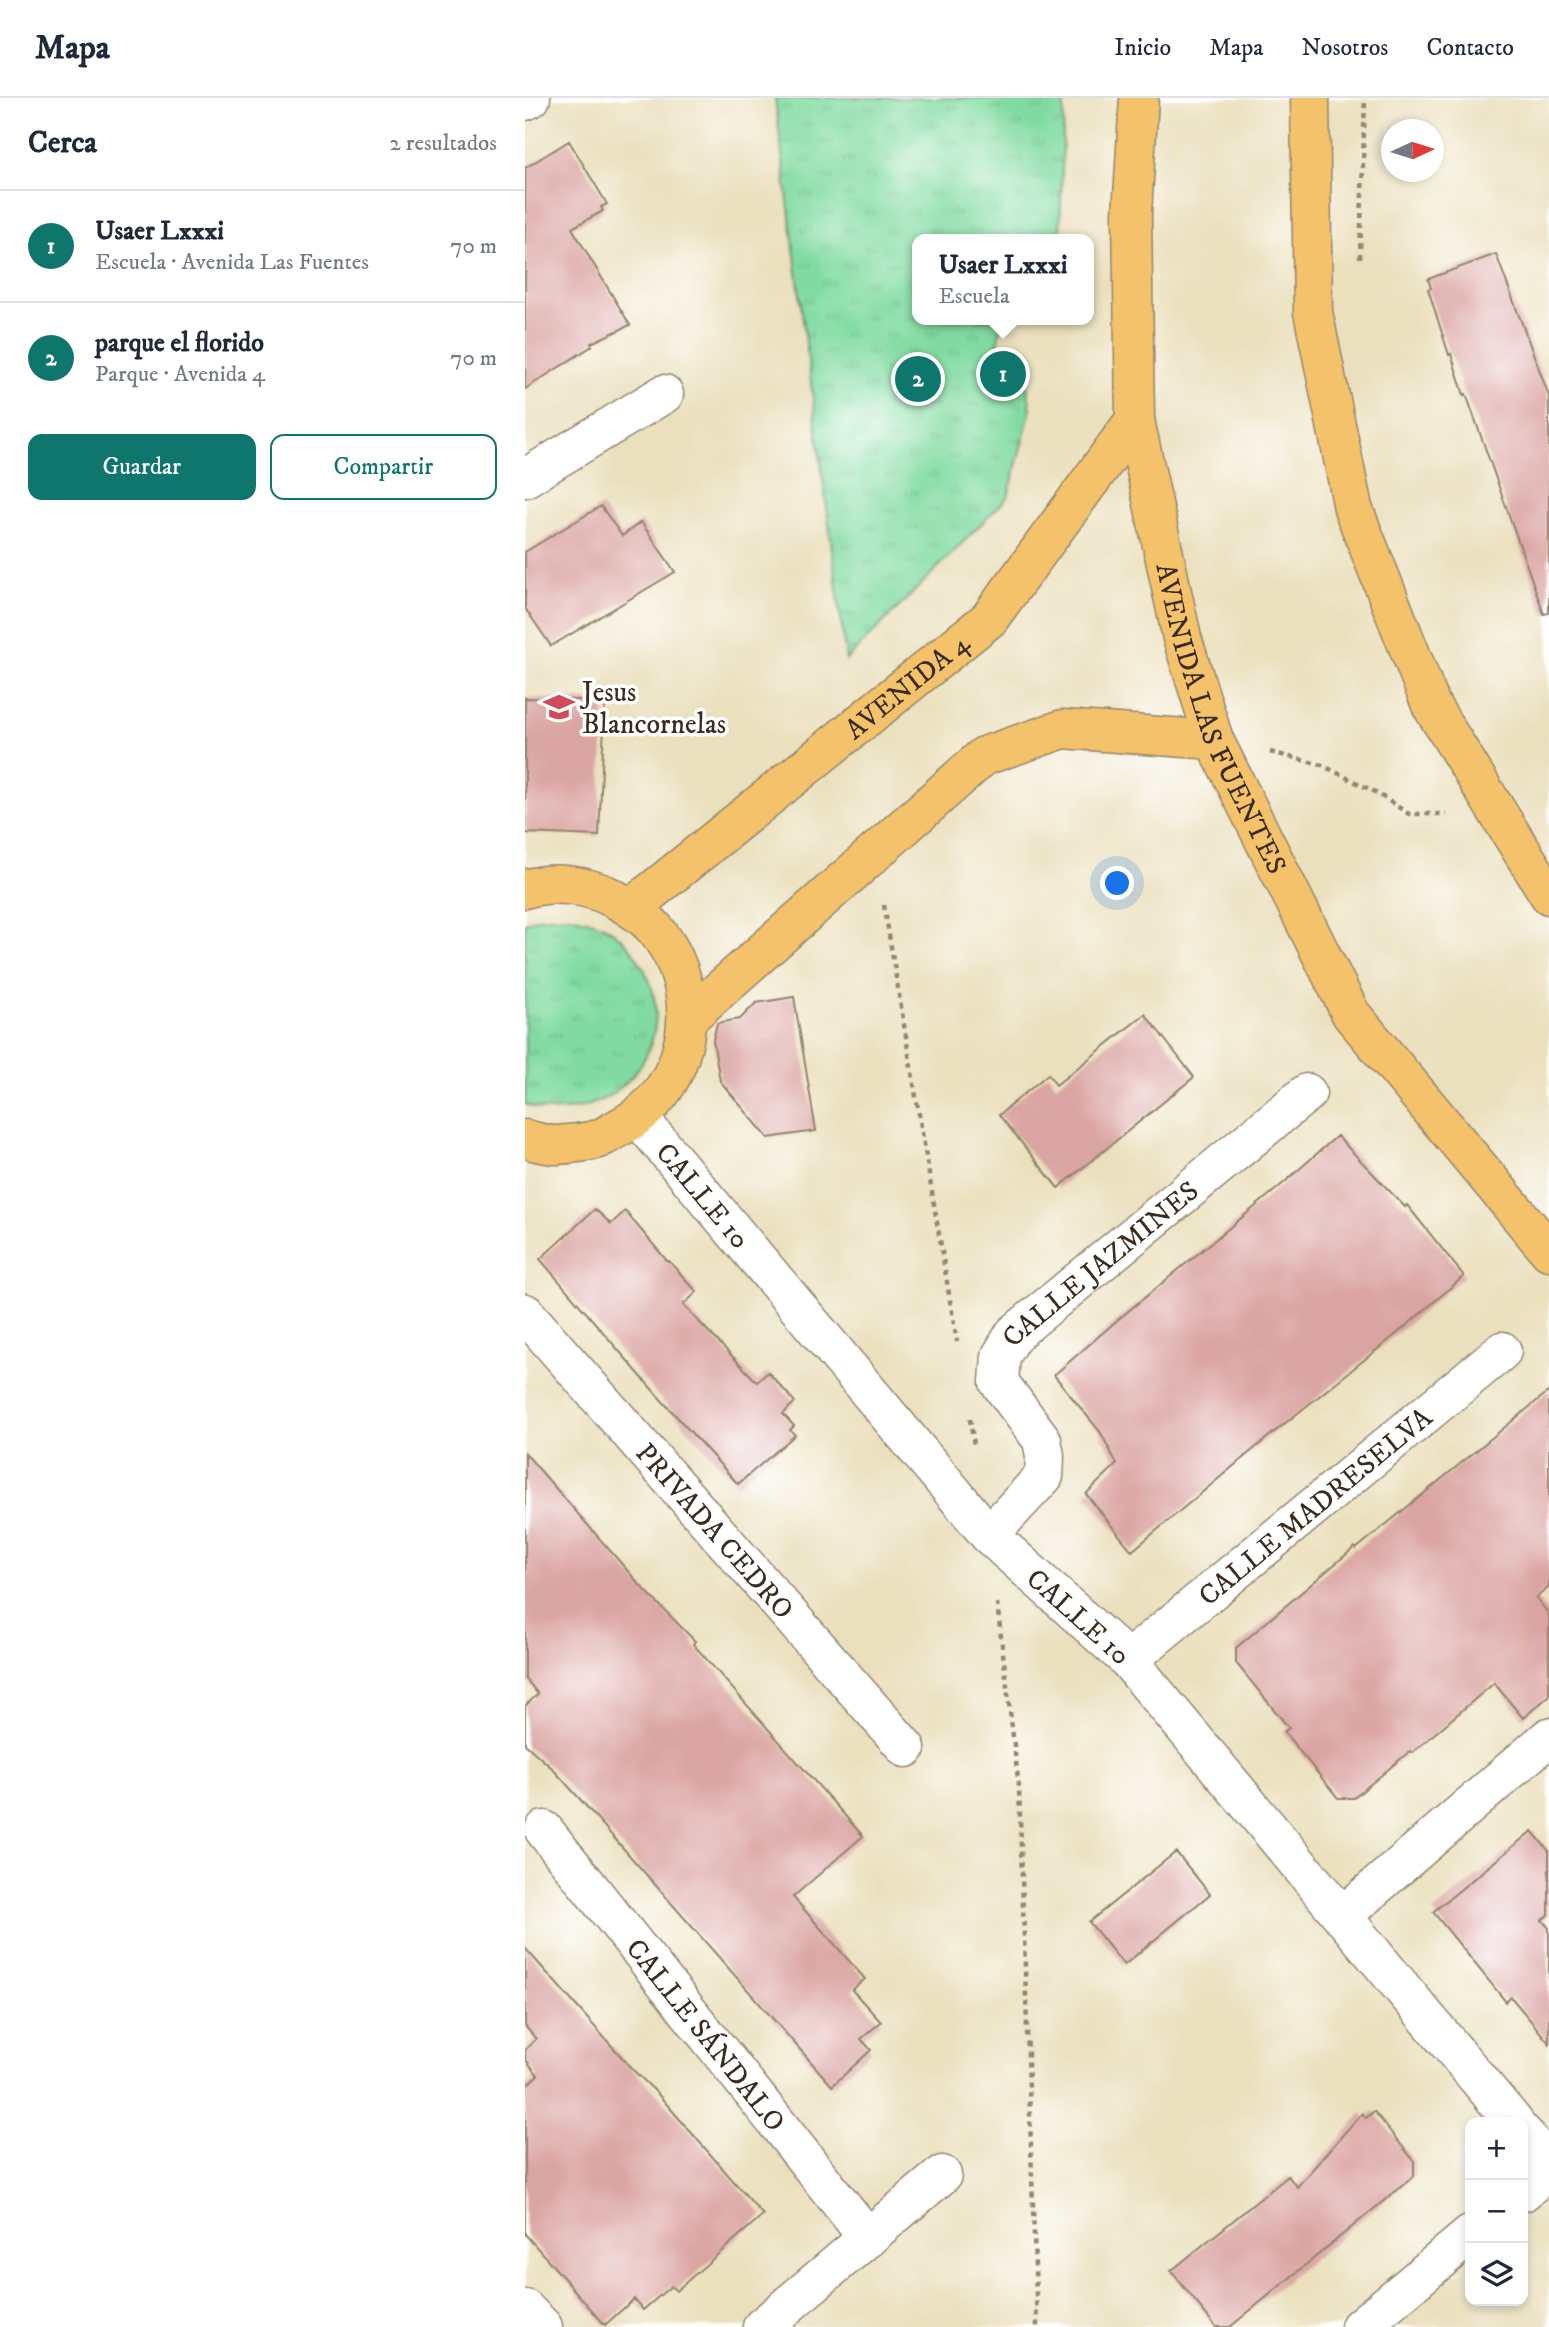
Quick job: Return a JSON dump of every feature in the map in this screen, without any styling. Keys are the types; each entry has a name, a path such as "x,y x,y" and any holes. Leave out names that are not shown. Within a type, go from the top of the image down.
{"main road":[{"name":"AVENIDA LAS FUENTES","path":"1139,98 1132,213 1135,420 1182,638 1214,740 1351,1014 1549,1251"},
{"path":"1310,98 1313,312 1353,508 1431,705 1549,895"},
{"name":"AVENIDA 4","path":"631,908 989,619 1135,420"},
{"path":"688,1018 984,756 1063,729 1214,740"},
{"path":"525,890 565,885 600,891 631,908 655,929 673,956 684,986 688,1018 681,1056 664,1090 638,1117 599,1139 554,1145 525,1139"}],"street":[{"path":"525,101 531,98"},
{"path":"525,478 664,394"},
{"name":"CALLE JAZMINES","path":"989,1535 1044,1476 1045,1456 1042,1440 999,1382 1001,1356 1014,1334 1307,1093"},
{"name":"CALLE 10","path":"638,1117 989,1535 1128,1660 1510,2117"},
{"name":"PRIVADA CEDRO","path":"525,1313 906,1748"},
{"name":"CALLE MADRESELVA","path":"1128,1660 1502,1351"},
{"path":"1342,1916 1549,1737"},
{"name":"CALLE SÁNDALO","path":"544,1830 868,2238"},
{"path":"1528,2140 1549,2167 1528,2187"},
{"path":"762,2327 942,2175"},
{"path":"1360,2327 1465,2239"},
{"path":"525,2309 543,2327"}],"path":[{"path":"1360,262 1365,98"},
{"path":"1214,740 1322,765 1375,792 1409,814 1500,816"}],"green space":[{"path":"775,98 1064,98 1060,234 912,234 912,325 1000,325 998,345 1020,349 1031,409 1008,497 846,660"},
{"path":"571,916 607,928 622,939 634,953 649,980 655,1004 655,1027 649,1049 638,1069 622,1086 602,1100 578,1108 544,1109 525,1104 525,923 538,918"}],"building":[{"path":"569,141 607,204 601,207 603,211 572,228 630,325 591,343 592,346 525,389 525,168"},
{"path":"1496,254 1549,396 1549,613 1544,614 1466,394 1464,395 1451,354 1449,355 1428,289 1431,288 1428,279"},
{"path":"601,506 622,536 641,522 675,572 551,646 525,608 525,552"},
{"path":"525,698 605,701 599,836 525,833"},
{"path":"794,997 816,1131 768,1138 720,1081 713,1040 717,1023 740,1019 756,1003"},
{"path":"1145,1014 1194,1077 1058,1188 999,1115 1048,1074 1056,1085"},
{"path":"1337,1136 1405,1207 1407,1205 1464,1276 1132,1551 1086,1494 1117,1464 1101,1433 1054,1375"},
{"path":"595,1209 611,1224 625,1211 697,1292 683,1305 757,1382 768,1372 795,1402 783,1414 794,1426 790,1430 795,1435 738,1484 540,1259"},
{"path":"1549,1391 1549,1587 1536,1598 1549,1614 1549,1696 1523,1718 1494,1683 1354,1798 1338,1798 1284,1732 1289,1728 1236,1663 1236,1648 1355,1547 1356,1549"},
{"path":"525,1453 640,1585 695,1641 693,1644 863,1836 793,1897 865,1979 852,1990 881,2022 861,2039 871,2050 832,2086 579,1798 552,1768 525,1744 525,1706 538,1694 525,1678"},
{"path":"1532,1831 1549,1851 1549,1914 1542,1920 1549,1928 1549,2043 1511,1997 1506,2002 1433,1912"},
{"path":"1176,1852 1210,1894 1124,1965 1089,1922"},
{"path":"525,1948 763,2215 676,2291 671,2286 643,2310 634,2299 605,2325 525,2234 525,2087 538,2075 525,2059 525,2050 536,2039 525,2026"},
{"path":"1374,2111 1414,2161 1414,2176 1230,2327 1216,2327 1171,2271 1288,2176 1297,2187 1362,2113 1366,2118"}],"place":[{"name":"Usaer Lxxxi","path":"1003,374"},
{"name":"parque el florido","path":"918,379"},
{"name":"Jesus Blancornelas","path":"559,707"}]}
